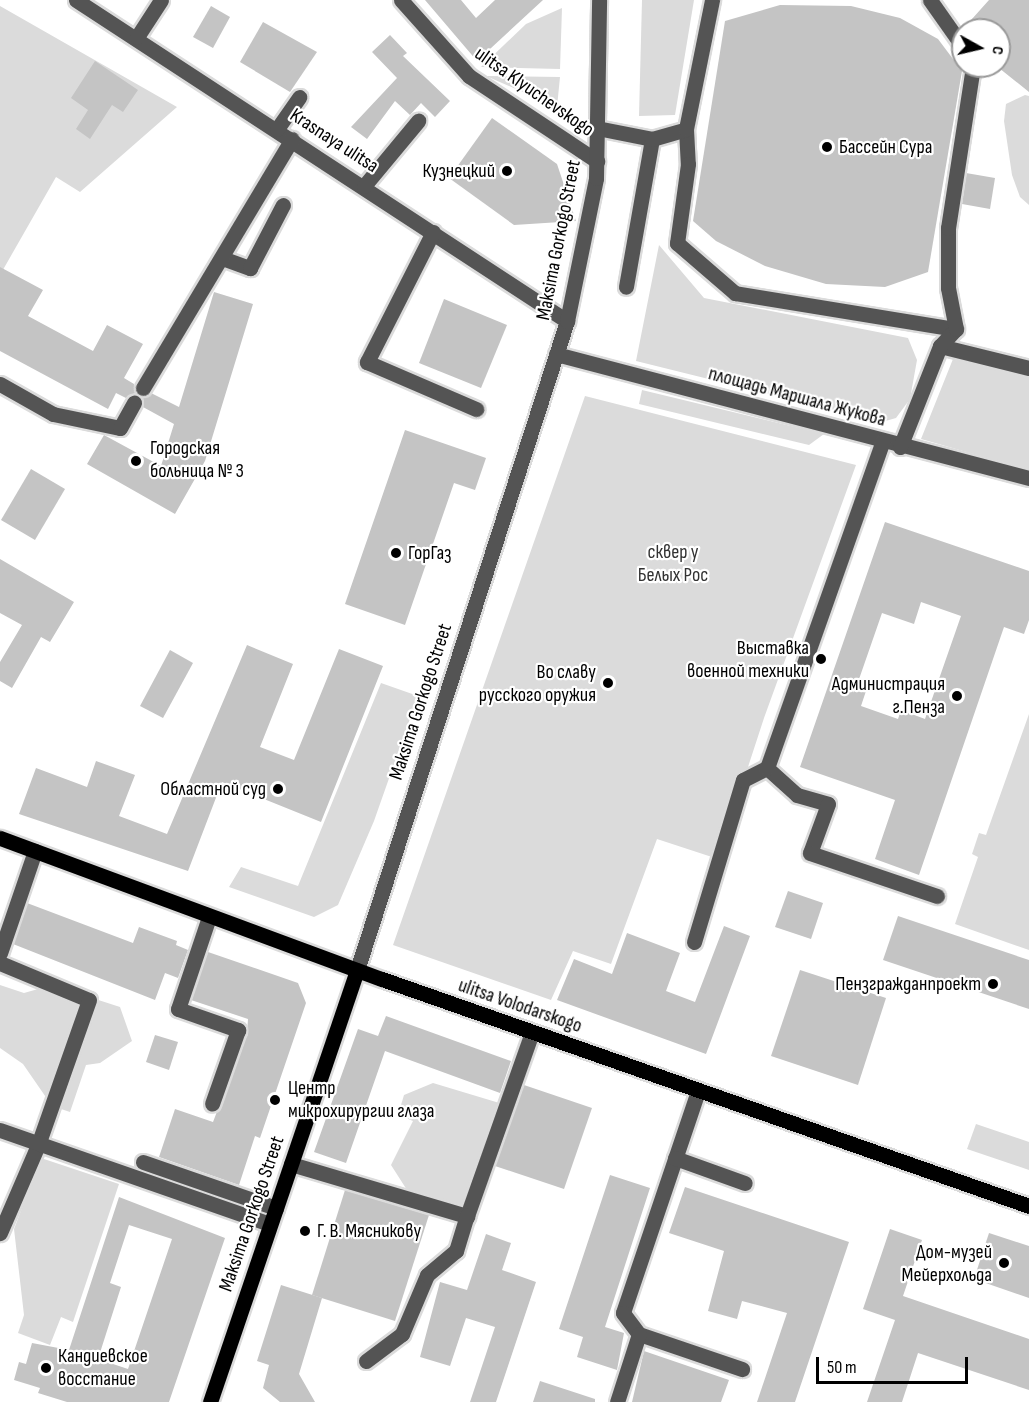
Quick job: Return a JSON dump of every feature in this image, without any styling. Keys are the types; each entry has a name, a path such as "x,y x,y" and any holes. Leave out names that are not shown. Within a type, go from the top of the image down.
{"main road":[{"name":"ulitsa Volodarskogo","path":"0,838 357,970 1029,1206"},
{"name":"Maksima Gorkogo Street","path":"210,1402 357,970"}],"street":[{"name":"Krasnaya ulitsa","path":"76,0 277,129 567,321"},
{"path":"137,38 161,0"},
{"name":"ulitsa Klyuchevskogo","path":"401,0 469,76 597,161"},
{"name":"Maksima Gorkogo Street","path":"357,970 567,321 597,161 600,0"},
{"path":"712,0 686,129 688,164 676,243 735,293 956,329"},
{"path":"930,0 951,30"},
{"path":"956,329 948,288 948,228 971,78"},
{"path":"277,129 299,97"},
{"path":"364,186 418,121"},
{"path":"597,128 652,139 686,129"},
{"path":"143,388 292,139"},
{"path":"626,287 652,139"},
{"path":"222,258 250,268 283,206"},
{"path":"433,231 368,362 476,409"},
{"path":"900,447 940,346 956,329"},
{"path":"940,346 1029,368"},
{"name":"площадь Маршала Жукова","path":"556,354 900,447 1029,478"},
{"path":"0,384 53,414 120,428 134,403"},
{"path":"694,942 743,780 767,768 883,441"},
{"path":"767,768 797,795 828,804 810,853 937,896"},
{"path":"0,953 15,899 35,851"},
{"path":"209,916 178,1009 238,1030 212,1104"},
{"path":"0,963 89,1000 38,1145 0,1233"},
{"path":"366,1361 402,1334 427,1275 456,1251 532,1032"},
{"path":"698,1090 623,1313 639,1334 742,1369"},
{"path":"0,1130 270,1224"},
{"path":"675,1158 745,1183"},
{"path":"143,1162 276,1208"},
{"path":"291,1164 467,1216"},
{"path":"617,1402 639,1334"}],"green space":[{"path":"642,0 694,0 675,115 639,116"},
{"path":"0,6 177,107 80,192 56,177 0,275"},
{"path":"562,8 560,69 481,67 526,24"},
{"path":"486,76 560,77 557,107"},
{"path":"1025,95 1029,96 1029,205 1020,197 1012,175 1004,121 1006,104"},
{"path":"659,245 704,298 908,338 917,360 910,399 896,418 882,422 636,361"},
{"path":"955,354 1029,374 1029,470 921,439"},
{"path":"642,390 824,434 809,445 639,404"},
{"name":"сквер у Белых Рос","path":"585,396 856,465 764,718 718,859 657,839 611,964 573,951 551,1000 393,945"},
{"path":"381,683 418,696 374,821 338,905 314,917 229,887 241,867 298,886"},
{"path":"1029,714 1029,950 955,924 978,857 972,854 979,833 986,835"},
{"path":"0,985 24,993 52,985 120,1007 132,1041 100,1063 86,1065 70,1112 52,1106 23,1064 0,1048"},
{"path":"433,1083 506,1105 467,1216 414,1201 391,1165 413,1121 398,1115 404,1095"},
{"path":"976,1124 1029,1142 1029,1170 967,1149"},
{"path":"41,1158 119,1184 73,1322 61,1317 50,1345 18,1333 24,1315 14,1229"}],"building":[{"path":"425,0 461,0 476,18 495,0 543,0 477,61"},
{"path":"989,0 1029,0 1029,92 1011,78 1011,18 973,18"},
{"name":"Бассейн Сура","path":"780,5 851,6 900,18 938,39 951,56 951,78 961,78 928,272 885,287 826,284 765,266 716,241 693,221 725,21"},
{"path":"211,6 230,17 213,48 193,37"},
{"path":"263,22 317,52 290,92 240,62"},
{"path":"390,35 407,53 403,56 450,101 435,117 421,103 410,115 395,101 367,139 351,127 397,78 372,52"},
{"path":"95,61 138,90 123,112 112,105 90,139 76,129 88,110 71,98"},
{"name":"Кузнецкий","path":"492,118 557,164 576,221 514,225 449,178"},
{"path":"966,173 995,178 990,209 962,204"},
{"path":"0,267 43,290 28,316 93,351 107,325 143,344 124,378 134,384 135,393 126,398 116,393 108,409 0,351"},
{"path":"214,292 253,304 205,461 175,514 87,464 104,435 161,466 174,424 143,407 142,398 151,393 179,407"},
{"path":"444,299 507,325 481,388 419,363"},
{"name":"ГорГаз","path":"405,430 486,458 475,490 454,483 405,625 345,604"},
{"path":"31,469 65,489 35,540 1,520"},
{"name":"Администрация г.Пенза","path":"885,522 1029,571 1029,620 1024,634 1004,627 919,875 875,859 895,800 800,767","holes":["921,602 961,616 925,719 901,710 898,719 861,706 867,688 857,685 882,613 914,624"]},
{"path":"0,559 74,602 50,642 41,637 12,688 0,681 0,662 22,625 0,613"},
{"path":"247,645 293,664 260,747 294,760 339,649 383,666 321,822 222,782 188,871 19,814 36,768 87,787 96,761 135,775 119,816 167,834"},
{"path":"170,650 193,663 163,718 140,706"},
{"path":"788,891 823,903 811,939 775,927"},
{"path":"27,903 133,943 139,927 177,941 176,945 188,950 178,978 165,973 155,1000 13,944"},
{"name":"Пензгражданпроект","path":"898,916 1029,960 1029,1009 883,960"},
{"path":"724,926 750,936 706,1054 557,1000 574,959 612,974 627,933 680,953 666,991 695,1002"},
{"path":"208,952 298,983 306,1003 260,1138 255,1136 239,1185 159,1157 175,1109 213,1122 247,1033 248,1019 191,1000"},
{"path":"800,970 886,998 858,1085 771,1056"},
{"path":"386,1016 511,1061 500,1093 385,1051 346,1163 314,1152 358,1029 378,1036"},
{"path":"155,1035 178,1042 169,1070 146,1062"},
{"path":"524,1085 592,1108 564,1189 495,1166"},
{"path":"610,1175 650,1188 605,1327 624,1333 617,1370 577,1357 583,1337 559,1329"},
{"path":"685,1187 849,1242 795,1402 757,1402 787,1313 742,1301 737,1319 708,1311 724,1251 669,1233"},
{"path":"345,1190 429,1215 395,1321 312,1295"},
{"path":"119,1197 225,1238 169,1402 67,1402 38,1393 40,1388 14,1380 19,1362 26,1364 32,1343 69,1350","holes":["129,1225 172,1239 128,1369 98,1359 121,1287 110,1283"]},
{"path":"890,1229 922,1240 903,1296 1029,1339 1029,1390 918,1353 902,1402 867,1402 895,1320 863,1309"},
{"name":"Дом-музей Мейерхольда","path":"989,1233 1029,1246 1029,1298 974,1279"},
{"path":"486,1234 511,1243 502,1270 536,1282 496,1402 470,1402 495,1327 466,1318 450,1366 420,1357 440,1282 467,1290"},
{"path":"281,1285 322,1298 299,1374 315,1402 280,1402 263,1388 269,1365 257,1361"},
{"path":"644,1351 729,1380 721,1402 632,1402"},
{"path":"540,1381 595,1399 595,1402 533,1402"}],"place":[{"name":"Бассейн Сура","path":"827,147"},
{"name":"Кузнецкий","path":"507,171"},
{"name":"Городская больница № 3","path":"136,461"},
{"name":"ГорГаз","path":"396,553"},
{"name":"Выставка военной техники","path":"821,659"},
{"name":"Во славу русского оружия","path":"608,683"},
{"name":"Администрация г.Пенза","path":"957,696"},
{"name":"Областной суд","path":"278,789"},
{"name":"Пензгражданпроект","path":"993,984"},
{"name":"Центр микрохирургии глаза","path":"275,1100"},
{"name":"Г. В. Мясникову","path":"305,1231"},
{"name":"Дом-музей Мейерхольда","path":"1004,1263"},
{"name":"Кандиевское восстание","path":"46,1368"}]}
